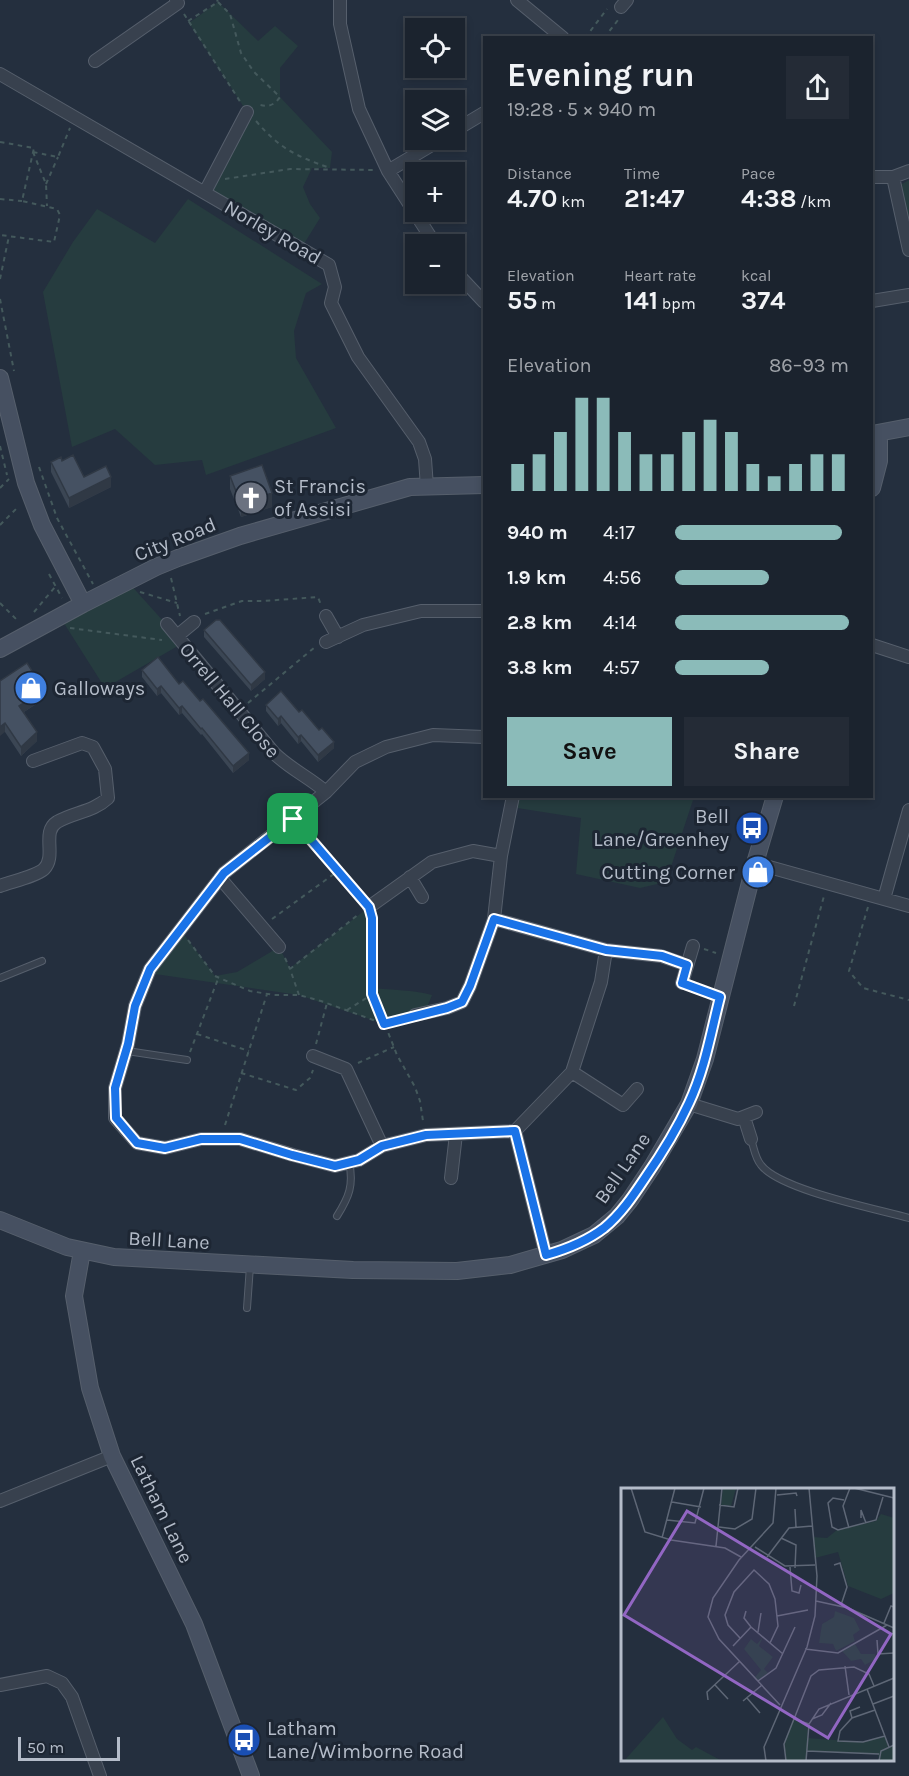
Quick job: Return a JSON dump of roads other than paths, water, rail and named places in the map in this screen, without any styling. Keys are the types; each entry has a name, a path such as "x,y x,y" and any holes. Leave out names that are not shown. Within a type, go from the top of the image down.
{"street":[{"path":"340,0 340,24 358,109 388,171 429,234"},
{"path":"517,0 556,35"},
{"path":"95,61 177,1"},
{"name":"Norley Road","path":"0,74 73,118 208,187 329,265 335,287 331,303 358,357 419,442 425,459 427,487"},
{"path":"208,187 247,112"},
{"path":"465,124 483,114"},
{"path":"388,171 423,150"},
{"path":"873,177 893,177 909,171"},
{"path":"893,177 909,250"},
{"path":"465,282 483,301"},
{"path":"873,301 909,295"},
{"path":"8,377 6,427 42,525 83,604"},
{"path":"873,484 880,446 875,433 909,427"},
{"name":"City Road","path":"0,649 37,621 100,597 168,562 240,536 410,487 483,485"},
{"path":"326,642 363,626 421,611 483,611"},
{"path":"326,615 338,637"},
{"path":"181,636 194,622"},
{"name":"Orrell Hall Close","path":"167,624 181,636 283,763 314,781 326,792"},
{"path":"873,645 909,657"},
{"path":"483,737 433,735 386,747 355,762 326,792 220,878 150,969 135,1006 126,1051 115,1088 116,1118 137,1143 165,1148 201,1139 240,1139 335,1166 359,1160 382,1146 426,1135 515,1131 572,1072 601,982 606,950"},
{"path":"0,886 43,870 51,858 49,833 55,823 99,806 108,798 105,769 93,747 82,743 33,760"},
{"path":"415,1015 462,1002 470,986 494,919 501,856 513,798"},
{"name":"Bell Lane","path":"0,1220 82,1251 114,1257 353,1270 457,1271 510,1265 562,1250 594,1235 617,1216 652,1167 689,1104 705,1059 730,957 774,798"},
{"path":"884,899 909,810"},
{"path":"369,907 432,862 473,851 501,856"},
{"path":"755,863 909,906"},
{"path":"410,877 422,897"},
{"path":"220,878 279,947"},
{"path":"494,919 606,950 662,956 687,965"},
{"path":"682,983 693,946"},
{"path":"315,1057 346,1069 382,1146"},
{"path":"572,1072 623,1105 637,1089"},
{"path":"689,1104 738,1119 750,1114 751,1139"},
{"path":"515,1131 546,1255"},
{"path":"451,1178 456,1134"},
{"name":"Latham Lane","path":"82,1251 75,1285 75,1309 90,1388 112,1456 194,1624 251,1776"},
{"path":"0,1501 112,1456"},
{"path":"0,1685 47,1677 62,1683 72,1697 100,1776"}],"lane":[{"path":"0,978 42,960"},
{"path":"126,1051 187,1060"},
{"path":"751,1139 762,1167 794,1186 909,1218"},
{"path":"337,1216 347,1200 352,1178 349,1162"},
{"path":"247,1308 250,1265"}],"place":[{"name":"St Francis of Assisi","path":"251,498"},
{"name":"Galloways","path":"31,688"},
{"name":"Bell Lane/Greenhey","path":"752,828"},
{"name":"Cutting Corner","path":"758,872"},
{"name":"Latham Lane/Wimborne Road","path":"244,1740"}]}
